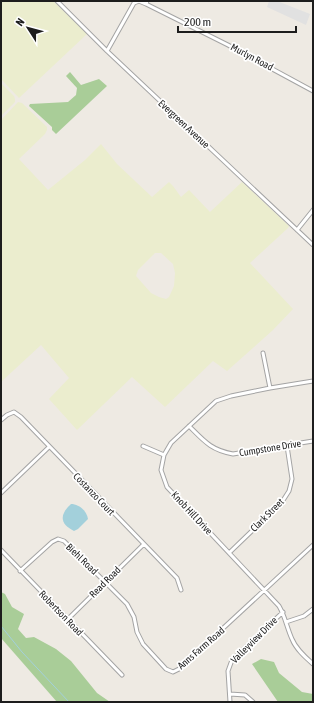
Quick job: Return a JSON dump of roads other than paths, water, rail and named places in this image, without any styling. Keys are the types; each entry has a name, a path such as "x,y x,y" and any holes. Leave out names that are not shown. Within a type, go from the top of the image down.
{"street":[{"name":"Evergreen Avenue","path":"57,1 107,51 313,246"},
{"path":"107,51 134,3 139,1 147,3"},
{"name":"Murlyn Road","path":"147,3 313,91"},
{"path":"297,230 313,210"},
{"path":"263,353 270,388"},
{"path":"143,446 164,455 172,443 216,401 231,396 313,381"},
{"name":"Costanzo Court","path":"1,420 14,412 21,417 177,578 181,590"},
{"name":"Cumpstone Drive","path":"189,426 207,444 220,452 233,454 313,441"},
{"name":"Clark Street","path":"229,553 282,502 289,491 292,479 287,446"},
{"path":"1,493 49,447"},
{"name":"Knob Hill Drive","path":"164,455 161,470 167,487 279,606 292,641 302,654 313,664"},
{"name":"Biehl Road","path":"20,571 52,542 58,539 64,541 106,582"},
{"name":"Read Road","path":"67,620 144,544"},
{"name":"Anns Farm Road","path":"106,582 127,604 134,618 137,632 143,644 166,669 173,672 179,669 313,545"},
{"name":"Robertson Road","path":"1,550 67,620 122,675"},
{"path":"286,622 304,616 313,609"},
{"name":"Valleyview Drive","path":"230,702 228,671 232,660 282,612"},
{"path":"230,694 245,695 253,702"}],"water":[{"path":"71,504 82,508 88,519 74,531 66,525 63,519 64,512"}],"waterway":[{"path":"1,626 22,652 69,702"}]}
